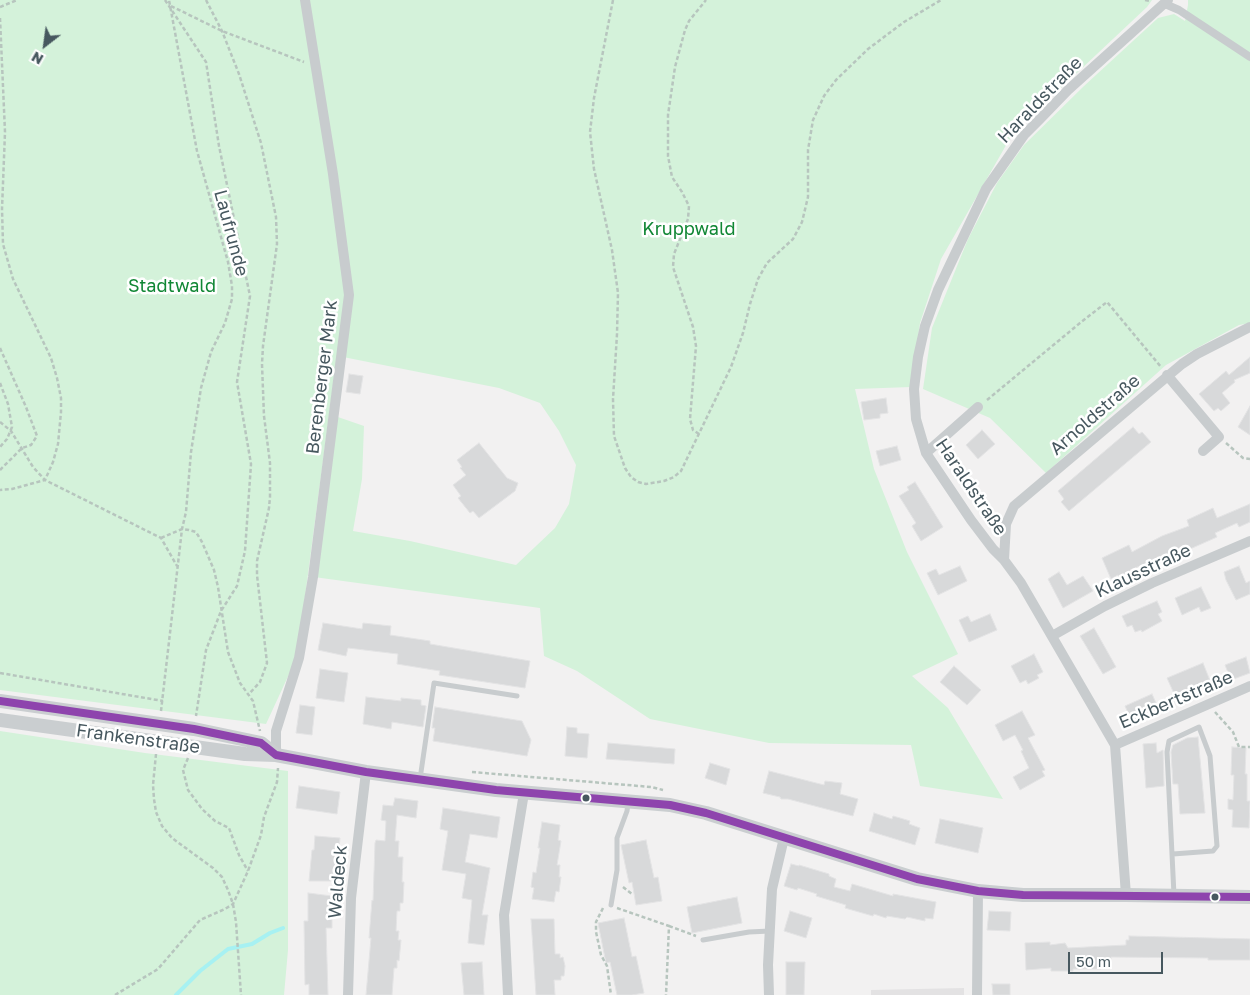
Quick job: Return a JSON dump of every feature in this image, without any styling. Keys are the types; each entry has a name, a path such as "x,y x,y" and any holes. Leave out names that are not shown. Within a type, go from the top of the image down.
{"main road":[{"name":"Frankenstraße","path":"0,701 194,729 261,744 277,762"},
{"name":"Frankenstraße","path":"0,720 245,754 277,762 524,793 629,800 670,805 706,813 917,879 978,891 1023,895 1126,894 1250,897"}],"street":[{"name":"Berenberger Mark","path":"277,762 276,731 298,658 313,577 349,296 334,174 315,66 306,0"},
{"path":"1167,2 1250,57"},
{"name":"Haraldstraße","path":"1126,894 1115,745 1021,583 971,520 926,453 916,419 914,389 918,357 938,290 986,189 1024,135 1068,90 1167,2"},
{"name":"Arnoldstraße","path":"1004,560 1006,524 1014,506 1167,375 1197,354 1250,328"},
{"path":"1167,375 1219,437 1203,451"},
{"path":"926,453 978,408"},
{"name":"Klausstraße","path":"1052,636 1105,606 1152,583 1250,541"},
{"name":"Eckbertstraße","path":"1115,745 1250,686"},
{"name":"Waldeck","path":"348,995 351,898 366,772"},
{"path":"508,995 504,915 524,793"},
{"path":"769,995 772,889 784,838"},
{"path":"977,995 978,891"}],"lane":[{"path":"420,780 434,683 517,696"},
{"path":"1173,854 1212,851 1217,846 1210,756 1199,727 1169,741 1167,752 1174,896"},
{"path":"611,905 617,870 617,838 629,800"},
{"path":"703,940 749,932 770,932"}],"path":[{"path":"0,7 17,0"},
{"path":"167,0 206,62 219,146 250,296 237,382 251,464 245,551 237,586 221,611 206,650 194,729"},
{"path":"206,0 222,31 239,74 261,143 276,217 277,244 262,364 264,416 270,463 270,508 257,560 267,663 260,682 249,694"},
{"path":"613,0 594,98 590,132 594,169 612,250 618,293 613,399 614,436 620,459 631,477 638,482 653,484 674,477 681,471 731,367 743,333 758,278 767,263 793,239 802,222 808,197 808,150 813,120 824,96 836,80 868,49 904,22 941,0"},
{"path":"699,434 693,430 690,419 696,346 693,327 673,267 674,254 688,219 689,206 672,176 668,156 668,115 674,67 685,30 689,21 706,0"},
{"path":"170,6 222,31 315,66"},
{"name":"Laufrunde","path":"160,723 182,529 186,512 191,452 202,388 211,352 225,323 232,299 228,262 197,151 170,6"},
{"path":"0,18 5,132 2,209 3,244 13,279 51,358 61,398 58,444 45,480"},
{"path":"978,408 1107,302 1167,375"},
{"path":"0,348 37,436 31,445 22,448 0,470"},
{"path":"0,384 10,410 12,427 0,447"},
{"path":"0,422 11,431 33,468 45,480 161,538 178,567"},
{"path":"1219,437 1242,458 1250,459"},
{"path":"0,490 12,489 45,480"},
{"path":"161,538 182,529 196,532 202,542 214,570 228,652 240,683 253,701 260,728"},
{"path":"0,673 163,701"},
{"path":"1207,704 1233,732 1239,746 1250,747"},
{"path":"157,741 154,799 156,812 162,826 172,838 213,868 222,877 233,904 242,994"},
{"path":"192,746 184,770 188,790 202,809 215,821 229,828 239,855 248,871"},
{"path":"115,995 158,969 200,920 233,904 248,871 277,782 277,762"},
{"path":"611,995 606,966 596,932 596,922 601,909 611,905 693,934 703,940"},
{"path":"666,995 669,926"},
{"path":"609,980 613,978"}],"shaded area":[{"path":"964,988 964,995 871,995 871,990"}],"green space":[{"name":"Stadtwald","path":"0,0 306,0 345,295 297,657 266,724 0,690"},
{"name":"Kruppwald","path":"307,0 1152,0 1147,7 1013,133 941,259 920,323 911,387 855,389 874,469 907,552 958,654 912,676 948,708 1003,799 920,786 911,745 769,743 650,719 577,671 544,656 540,608 314,577 335,416 364,426 362,479 353,531 410,541 516,565 555,528 569,504 576,465 559,431 540,403 499,388 343,357 351,296"},
{"path":"1188,0 1250,0 1250,323 1239,325 1166,365 1046,473 990,418 923,389 932,328 968,239 997,183 1024,145 1084,86 1158,18 1174,14 1185,21"},
{"path":"0,731 145,753 288,771 288,950 284,995 0,995"}],"building":[{"path":"1250,357 1250,373 1234,380 1235,382 1222,393 1230,403 1221,411 1218,408 1214,411 1199,394 1226,371 1229,375"},
{"path":"349,374 363,376 360,394 346,392"},
{"path":"886,398 888,413 880,414 880,418 864,420 861,402"},
{"path":"1250,406 1250,435 1238,427"},
{"path":"1133,427 1139,434 1142,432 1151,442 1069,511 1061,502 1064,499 1058,491"},
{"path":"982,430 995,444 978,459 966,445"},
{"path":"479,443 507,478 518,483 515,491 479,518 473,511 470,513 458,498 461,496 453,485 466,475 460,468 462,467 457,460"},
{"path":"897,446 901,460 880,466 876,451"},
{"path":"915,482 943,527 921,541 912,526 916,523 899,496 909,490 907,487"},
{"path":"1250,504 1250,522 1239,527 1237,523 1215,533 1217,537 1154,565 1152,561 1130,570 1132,574 1120,580 1118,575 1111,579 1102,558 1129,545 1132,552 1162,536 1189,526 1187,520 1213,508 1217,518"},
{"path":"960,566 967,581 938,595 927,573 936,569 939,575"},
{"path":"1239,566 1246,583 1250,581 1250,594 1236,600 1224,572"},
{"path":"1059,572 1067,585 1083,576 1093,591 1063,608 1048,579"},
{"path":"1201,587 1211,608 1201,612 1199,607 1182,615 1175,598"},
{"path":"1157,601 1162,612 1158,614 1162,621 1142,632 1141,630 1135,632 1132,625 1127,627 1122,616"},
{"path":"990,614 997,630 969,642 959,620 968,616 971,622"},
{"path":"323,623 362,629 363,623 391,626 390,635 430,641 430,644 530,661 525,688 439,675 440,671 397,664 398,654 348,648 346,656 318,650"},
{"path":"1094,628 1116,667 1103,674 1080,636"},
{"path":"1034,654 1043,672 1037,675 1039,678 1028,684 1026,680 1020,683 1011,666"},
{"path":"1246,657 1250,673 1231,680 1225,665"},
{"path":"1203,663 1211,683 1176,698 1167,678"},
{"path":"954,666 981,690 967,705 940,682"},
{"path":"320,669 348,673 344,702 316,698"},
{"path":"1152,694 1156,703 1152,705 1155,712 1140,720 1136,719 1133,713 1129,715 1125,706"},
{"path":"366,697 401,701 401,698 421,700 421,705 426,706 423,727 392,722 391,729 363,724"},
{"path":"300,705 315,707 312,735 296,733"},
{"path":"435,707 522,721 531,740 527,756 433,741 435,728 432,728"},
{"path":"1022,711 1035,735 1028,738 1045,770 1042,771 1045,776 1020,790 1013,777 1029,768 1021,751 1023,750 1015,735 1003,741 995,725"},
{"path":"567,727 577,728 577,733 589,734 587,758 565,756"},
{"path":"1198,737 1205,813 1180,814 1178,784 1173,784 1171,752 1173,745 1187,738"},
{"path":"608,743 675,749 674,764 606,759"},
{"path":"1156,743 1157,753 1163,750 1164,786 1146,788 1143,744"},
{"path":"1232,747 1246,748 1247,801 1250,801 1249,828 1232,827 1233,810 1228,809 1228,799 1233,800 1234,775 1231,775"},
{"path":"710,763 730,769 726,785 705,778"},
{"path":"769,771 824,785 825,781 842,783 840,794 858,799 853,816 763,793"},
{"path":"299,786 340,792 337,814 296,808"},
{"path":"395,798 418,801 416,818 397,815 395,841 399,841 398,857 403,857 402,882 404,882 403,903 400,903 400,911 397,911 396,931 399,931 398,940 401,940 399,961 397,960 397,968 394,968 392,995 366,995 371,938 369,938 373,901 375,843 376,840 385,841 386,821 381,820 383,805 393,806"},
{"path":"443,808 500,817 497,838 470,834 465,862 490,868 482,915 488,915 484,945 468,943 472,900 462,898 466,874 442,870 448,831 440,829"},
{"path":"874,813 892,819 893,816 910,821 909,824 920,828 915,845 869,831"},
{"path":"940,819 983,828 978,853 935,843"},
{"path":"542,822 560,825 558,840 561,841 557,865 560,865 559,877 561,877 559,892 556,891 554,902 532,899 534,888 531,887 533,872 536,873"},
{"path":"315,836 340,838 334,881 309,881"},
{"path":"646,840 654,878 658,877 662,901 636,905 632,882 629,883 621,845"},
{"path":"791,864 829,874 829,876 836,879 834,887 850,891 852,884 893,896 893,894 936,902 933,919 925,918 925,921 907,917 905,919 887,916 886,918 874,914 873,916 845,908 846,905 816,896 817,894 784,886"},
{"path":"308,893 332,896 332,928 326,928 328,995 309,995 309,984 305,985 304,921 308,921"},
{"path":"737,897 742,923 692,933 687,907"},
{"path":"790,911 812,918 806,938 784,931"},
{"path":"989,911 1011,912 1010,931 987,930"},
{"path":"624,918 632,957 636,956 644,993 617,995 610,962 606,963 598,923"},
{"path":"531,919 554,919 555,954 560,954 560,958 563,957 565,966 564,976 561,976 561,980 554,980 555,995 536,995"},
{"path":"1129,936 1250,939 1250,960 1111,957 1111,965 1101,965 1101,969 1051,971 1051,968 1026,970 1025,943 1050,942 1050,945 1065,943 1068,948 1126,945 1126,940 1129,940"},
{"path":"482,962 484,995 464,995 461,963"},
{"path":"786,962 805,962 804,995 786,995"},
{"path":"992,984 1010,984 1010,995 993,995"}],"waterway":[{"path":"176,995 200,971 228,949 252,944 270,933 283,928"}],"transit line":[{"path":"0,701 194,729 261,743 276,755 366,772 496,790 670,805 706,813 917,879 978,891 1023,895 1250,897"}]}
